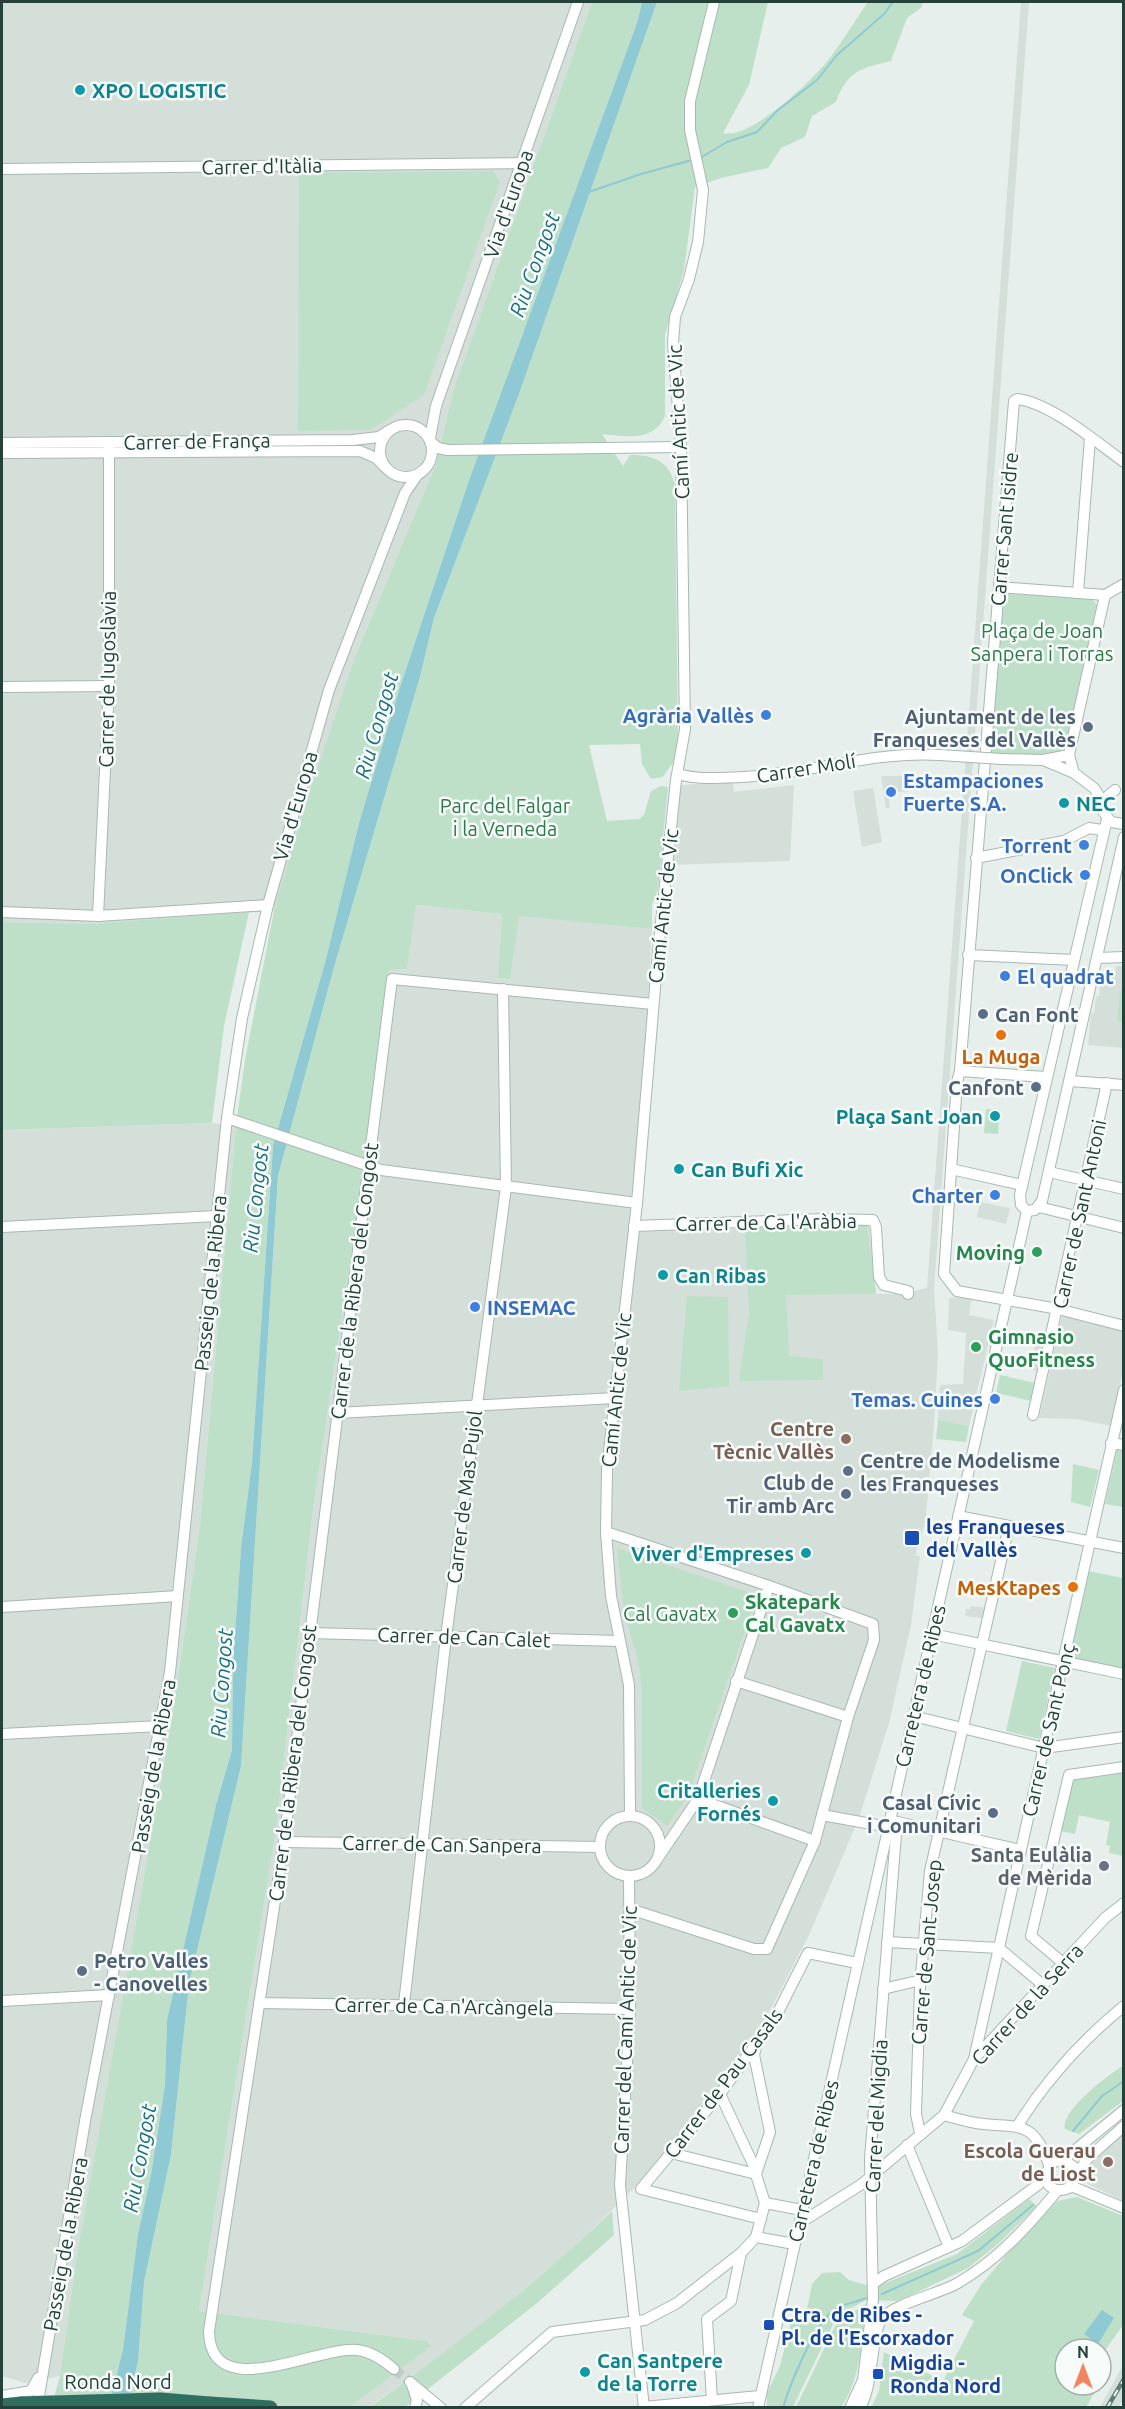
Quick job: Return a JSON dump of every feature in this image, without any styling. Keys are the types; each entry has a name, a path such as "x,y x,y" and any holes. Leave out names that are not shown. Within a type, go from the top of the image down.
{"highway":[{"name":"Ronda Nord","path":"2,2406 21,2403 160,2400 235,2408"},
{"path":"208,2404 270,2408"}],"street":[{"name":"Via d'Europa","path":"430,439 436,406 578,2"},
{"name":"Camí Antic de Vic","path":"630,1815 629,1685 612,1596 606,1533 607,1469 637,1203 653,1004 678,774 686,729 681,447 673,343 675,317 691,272 698,242 703,190 690,130 690,101 714,2"},
{"name":"Carrer d'Itàlia","path":"2,169 523,163"},
{"name":"Carrer Sant Isidre","path":"1124,462 1090,438 1030,402 1017,399 1014,401 960,1071 957,1082 944,1274 957,1290 1058,1309 1124,1326"},
{"path":"401,505 401,490 388,470 380,451 381,442 390,430 424,421 436,406"},
{"path":"403,425 416,427 446,450"},
{"name":"Carrer de França","path":"2,453 109,447 360,439 379,437 390,430"},
{"path":"1078,593 1090,438"},
{"path":"388,470 404,477 418,474 429,464 432,457 430,439"},
{"name":"Carrer de França","path":"2,443 360,451 376,458 388,470"},
{"name":"Carrer de Iugoslàvia","path":"98,916 109,686 109,447"},
{"path":"432,457 446,450 681,447"},
{"name":"Via d'Europa","path":"227,1118 242,1018 268,905 329,690 408,487 418,474"},
{"path":"999,587 1105,595 1124,584"},
{"path":"1103,802 1094,788 1074,773 1070,755 1105,595"},
{"path":"2,687 109,686"},
{"name":"Carrer Molí","path":"678,774 693,778 769,776 900,754 1043,760 1070,755"},
{"name":"Carrer Molí","path":"1043,760 1074,773"},
{"path":"1094,788 1119,790"},
{"path":"1119,790 1106,795 1102,810 1107,819 1116,824 1124,824"},
{"name":"Carretera de Ribes","path":"758,2402 857,1963 892,1823 913,1716 1027,1211 1019,1200 1022,1185 1102,830 1107,819"},
{"path":"976,858 1064,841 1089,828 1102,830"},
{"path":"1027,1211 1035,1210 1039,1206 1049,1172 1124,837"},
{"path":"2,912 98,916 268,905"},
{"path":"968,955 1074,960"},
{"path":"1097,958 1124,957"},
{"name":"Carrer de la Ribera del Congost","path":"394,2369 374,2355 350,2350 242,2370 220,2361 210,2344 211,2311 284,1842 366,1164 392,979 503,988"},
{"path":"503,988 653,1004"},
{"name":"Carrer de Mas Pujol","path":"404,2004 446,1637 506,1187 503,988"},
{"path":"960,1071 1046,1077"},
{"path":"1070,1081 1124,1085"},
{"name":"Carrer de Sant Antoni","path":"1033,1415 1107,1083"},
{"path":"227,1118 366,1164 506,1187 637,1203"},
{"name":"Passeig de la Ribera","path":"37,2408 109,1995 170,1672 227,1118"},
{"path":"951,1169 1022,1185"},
{"path":"1049,1172 1124,1189"},
{"path":"1039,1206 1124,1228"},
{"path":"2,1227 217,1216"},
{"name":"Carrer de Ca l'Aràbia","path":"634,1226 822,1219 873,1220 876,1227 879,1277 884,1285 908,1291 908,1294"},
{"name":"Carrer de Sant Ponç","path":"974,2059 1124,1390"},
{"path":"337,1413 615,1398"},
{"path":"1111,1443 1124,1445"},
{"path":"958,1516 1124,1548"},
{"name":"Carrer de Sant Josep","path":"920,2133 916,2114 921,1980 930,1871 984,1646 1009,1526"},
{"path":"606,1533 769,1586 873,1624 874,1640 848,1717 815,1840 766,1949 754,1949 630,1909"},
{"path":"658,1858 660,1844 658,1834 648,1821 630,1815 611,1822 604,1830 599,1847 608,1867 628,1876 645,1871 658,1858 698,1799 769,1586"},
{"path":"2,1607 178,1596"},
{"name":"Carrer de Can Calet","path":"309,1633 620,1641"},
{"path":"932,1634 1124,1674"},
{"path":"736,1681 848,1717"},
{"path":"913,1716 1044,1748 1124,1737"},
{"path":"2,1734 160,1726"},
{"path":"1063,1963 1031,1936 1069,1775 1124,1767"},
{"path":"698,1799 815,1840"},
{"path":"822,1815 939,1831 1021,1850"},
{"name":"Carrer del Migdia","path":"850,2408 864,2380 873,2305 871,2176 887,1942 892,1823"},
{"path":"658,1834 678,1828"},
{"name":"Carrer de Can Sanpera","path":"284,1842 599,1847"},
{"name":"Carrer del Camí Antic de Vic","path":"628,1876 630,2009 620,2185 644,2407"},
{"name":"Carrer de la Serra","path":"800,2223 871,2176 944,2115 974,2059 1105,1918 1124,1903"},
{"path":"887,1942 999,1948 1043,1985"},
{"name":"Carrer de Pau Casals","path":"761,2219 641,2189 720,2094 775,2018 808,1953 857,1963"},
{"path":"883,1989 921,1980"},
{"path":"2,2001 109,1995"},
{"name":"Carrer de Ca n'Arcàngela","path":"259,2003 630,2009"},
{"path":"1017,2125 1040,2090 1091,2032 1124,2006"},
{"path":"756,2174 770,2132 754,2055 758,2041"},
{"path":"465,2408 552,2332 645,2320 677,2303 741,2253 756,2237 765,2203 756,2174 720,2094"},
{"path":"874,2283 884,2276 949,2247 989,2222 1039,2184 1047,2170 1064,2160 1124,2110"},
{"path":"944,2115 977,2123 1017,2125 1037,2138 1047,2170 1048,2185 1057,2191"},
{"path":"860,2408 871,2381 878,2327 885,2316 957,2284 993,2258 1025,2231 1057,2191 1073,2182 1087,2159 1124,2126"},
{"path":"907,2145 949,2247"},
{"path":"671,2153 756,2174"},
{"path":"1064,2160 1074,2167 1073,2182"},
{"path":"1073,2182 1124,2208"},
{"path":"765,2203 802,2210"},
{"path":"756,2237 794,2244"},
{"path":"712,2400 707,2319 730,2301 741,2253"},
{"path":"873,2305 885,2316"},
{"path":"2,2397 31,2391 44,2364"},
{"path":"415,2408 416,2394 410,2382 440,2408"},
{"path":"644,2407 712,2400 758,2402"},
{"path":"423,2408 440,2408"}],"shaded area":[{"path":"2,2 592,2 453,391 436,464 355,657 274,911 91,924 2,922"},
{"path":"1021,2 1029,2 934,1288 938,1353 934,1425 925,1527 923,1527 921,1541 917,1541 916,1556 920,1556 911,1625 889,1723 859,1818 809,1935 763,2024 714,2094 638,2184 569,2252 462,2340 369,2407 350,2407 432,2345 427,2341 199,2311 276,1829 313,1509 363,1176 389,970 407,969 415,905 502,914 498,978 510,979 518,915 652,929 635,1232 869,1225 876,1294 902,1294 927,1288"},
{"name":"Estampaciones Fuerte S.A.","path":"881,776 907,776 908,791 888,793 890,808 886,808"},
{"path":"733,782 734,792 794,785 790,861 668,865 680,785"},
{"path":"873,788 882,842 862,847 853,791"},
{"path":"1116,966 1123,966 1123,1048 1088,1045 1091,1013 1094,1013 1096,996 1099,996 1101,974 1115,975"},
{"path":"212,1123 236,1125 200,1525 173,1713 76,2260 60,2376 25,2383 2,2376 2,1130"},
{"path":"980,1202 1010,1208 1006,1224 977,1217"},
{"path":"972,1297 969,1315 994,1320 969,1426 938,1420 938,1414 940,1385 963,1384 966,1333 948,1330 949,1298"},
{"path":"1062,1316 1123,1330 1123,1370 1111,1426 1077,1419 1039,1418"},
{"path":"1037,1334 1045,1336 1037,1371 1030,1369"},
{"path":"971,1606 986,1608 983,1618 965,1616 966,1609 970,1609"},
{"name":"Escola Guerau de Liost","path":"1123,2134 1123,2201 1084,2182 1085,2170"},
{"path":"1123,2365 1123,2400 1119,2407 1100,2407 1105,2397 1113,2397 1113,2383"}],"green space":[{"path":"592,2 642,2 637,23 469,480 400,687 359,823 326,959 273,1146 252,1462 241,1548 233,1664 232,1750 216,1805 167,2020 165,2085 151,2175 138,2234 123,2349 111,2398 51,2408 60,2376 76,2260 173,1713 200,1525 236,1125 245,1060 274,911 304,809 355,657 436,464 453,391"},
{"name":"Parc del Falgar i la Verneda","path":"657,2 768,2 749,85 723,133 735,133 749,127 780,107 795,94 829,59 868,2 922,2 922,7 907,18 891,61 863,69 850,77 836,102 812,116 805,137 781,148 768,168 721,178 695,187 684,270 665,335 665,416 660,425 646,434 629,436 602,434 623,466 630,455 653,458 669,470 675,485 678,743 674,761 663,777 651,779 642,764 640,744 589,745 607,821 639,819 644,815 651,791 661,786 668,787 658,889 652,905 652,929 519,916 510,979 498,978 502,914 416,905 407,969 389,970 363,1176 313,1509 276,1829 199,2311 427,2341 432,2346 350,2407 127,2408 138,2362 144,2282 171,2155 189,1984 241,1766 278,1176 334,967 420,677 434,618 519,394"},
{"path":"493,171 500,182 424,395 370,430 298,431 299,173"},
{"name":"Plaça de Joan Sanpera i Torras","path":"1008,594 1091,598 1097,605 1065,752 1056,756 986,754 1000,600"},
{"path":"249,912 224,1026 212,1123 2,1130 2,922 91,924"},
{"path":"1120,991 1123,991 1123,1022 1117,1022"},
{"path":"986,1109 1000,1110 998,1134 984,1133"},
{"path":"867,1225 876,1294 786,1295 789,1356 823,1359 823,1380 739,1381 749,1313 745,1228"},
{"path":"687,1296 728,1297 729,1386 679,1391"},
{"path":"1000,1375 1035,1383 1031,1401 996,1393"},
{"path":"938,1420 969,1426 966,1442 936,1439"},
{"path":"1117,1450 1123,1451 1123,1507 1105,1504"},
{"path":"1073,1464 1099,1470 1090,1507 1071,1502"},
{"name":"Cal Gavatx","path":"617,1548 757,1595 688,1796 667,1826 642,1808 642,1693 639,1665 624,1611"},
{"path":"1083,1570 1123,1578 1123,1670 1064,1662"},
{"path":"1022,1661 1055,1668 1039,1739 1006,1731"},
{"path":"1123,1771 1123,1856 1109,1853 1110,1846 1106,1845 1110,1822 1079,1815 1075,1834 1060,1831 1073,1778"},
{"path":"1123,2066 1123,2101 1079,2134 1065,2129 1065,2122 1070,2113 1086,2094"},
{"path":"1077,2197 1123,2216 1123,2325 1113,2339 1113,2337 1053,2337 1053,2397 1092,2397 1086,2407 871,2408 879,2391 884,2352 943,2381 974,2321 962,2315 981,2285 1057,2201"},
{"path":"1029,2199 1037,2206 998,2244 968,2268 896,2301 866,2300 837,2316 793,2407 767,2408 767,2393 780,2366 792,2319 807,2310 812,2284 822,2273 840,2272 849,2280 866,2285 883,2284 957,2254"},
{"path":"612,2211 614,2235 536,2304 405,2407 369,2408 524,2289"},
{"path":"866,2304 857,2371 848,2396 841,2407 796,2407 837,2322"}],"water":[{"path":"642,2 657,2 519,394 434,618 420,677 334,967 278,1176 241,1766 189,1984 171,2155 144,2282 138,2362 127,2407 111,2398 123,2349 138,2234 151,2175 165,2085 167,2020 216,1805 232,1750 233,1664 241,1548 252,1462 273,1146 326,959 359,823 400,687 469,480 637,23"},
{"path":"1102,2310 1114,2318 1102,2337 1088,2337 1084,2334"}],"waterway":[{"path":"700,158 727,142 757,132 778,110 817,80 837,55 884,14 893,2"},
{"path":"589,192 692,160"},
{"path":"1073,2131 1102,2096 1124,2081"},
{"path":"882,2294 978,2251 1033,2205"},
{"path":"783,2408 804,2355 827,2316 838,2307 866,2298"}],"tunnel":[{"path":"394,2369 410,2382"}],"railway":[{"path":"1107,2408 1124,2379"}],"place":[{"name":"XPO LOGISTIC","path":"80,90"},
{"name":"Agrària Vallès","path":"766,715"},
{"name":"Ajuntament de les Franqueses del Vallès","path":"1088,727"},
{"name":"Estampaciones Fuerte S.A.","path":"891,792"},
{"name":"NEC","path":"1064,803"},
{"name":"Torrent","path":"1084,845"},
{"name":"OnClick","path":"1085,875"},
{"name":"El quadrat","path":"1005,976"},
{"name":"Can Font","path":"983,1014"},
{"name":"La Muga","path":"1001,1035"},
{"name":"Canfont","path":"1036,1087"},
{"name":"Plaça Sant Joan","path":"995,1116"},
{"name":"Can Bufi Xic","path":"679,1169"},
{"name":"Charter","path":"995,1195"},
{"name":"Moving","path":"1037,1252"},
{"name":"Can Ribas","path":"663,1275"},
{"name":"INSEMAC","path":"475,1307"},
{"name":"Gimnasio QuoFitness","path":"976,1347"},
{"name":"Temas. Cuines","path":"995,1399"},
{"name":"Centre Tècnic Vallès","path":"846,1439"},
{"name":"Centre de Modelisme les Franqueses","path":"848,1471"},
{"name":"Club de Tir amb Arc","path":"846,1494"},
{"name":"les Franqueses del Vallès","path":"912,1538"},
{"name":"Viver d'Empreses","path":"806,1553"},
{"name":"MesKtapes","path":"1073,1587"},
{"name":"Skatepark Cal Gavatx","path":"733,1613"},
{"name":"Critalleries Fornés","path":"773,1801"},
{"name":"Casal Cívic i Comunitari","path":"993,1813"},
{"name":"Santa Eulàlia de Mèrida","path":"1104,1866"},
{"name":"Petro Valles - Canovelles","path":"82,1971"},
{"name":"Escola Guerau de Liost","path":"1108,2162"},
{"name":"Ctra. de Ribes - Pl. de l'Escorxador","path":"769,2325"},
{"name":"Can Santpere de la Torre","path":"585,2372"},
{"name":"Migdia - Ronda Nord","path":"878,2374"}],"water label":[{"name":"Riu Congost","path":"534,264"},
{"name":"Riu Congost","path":"376,725"},
{"name":"Riu Congost","path":"255,1198"},
{"name":"Riu Congost","path":"221,1683"},
{"name":"Riu Congost","path":"139,2158"}]}
